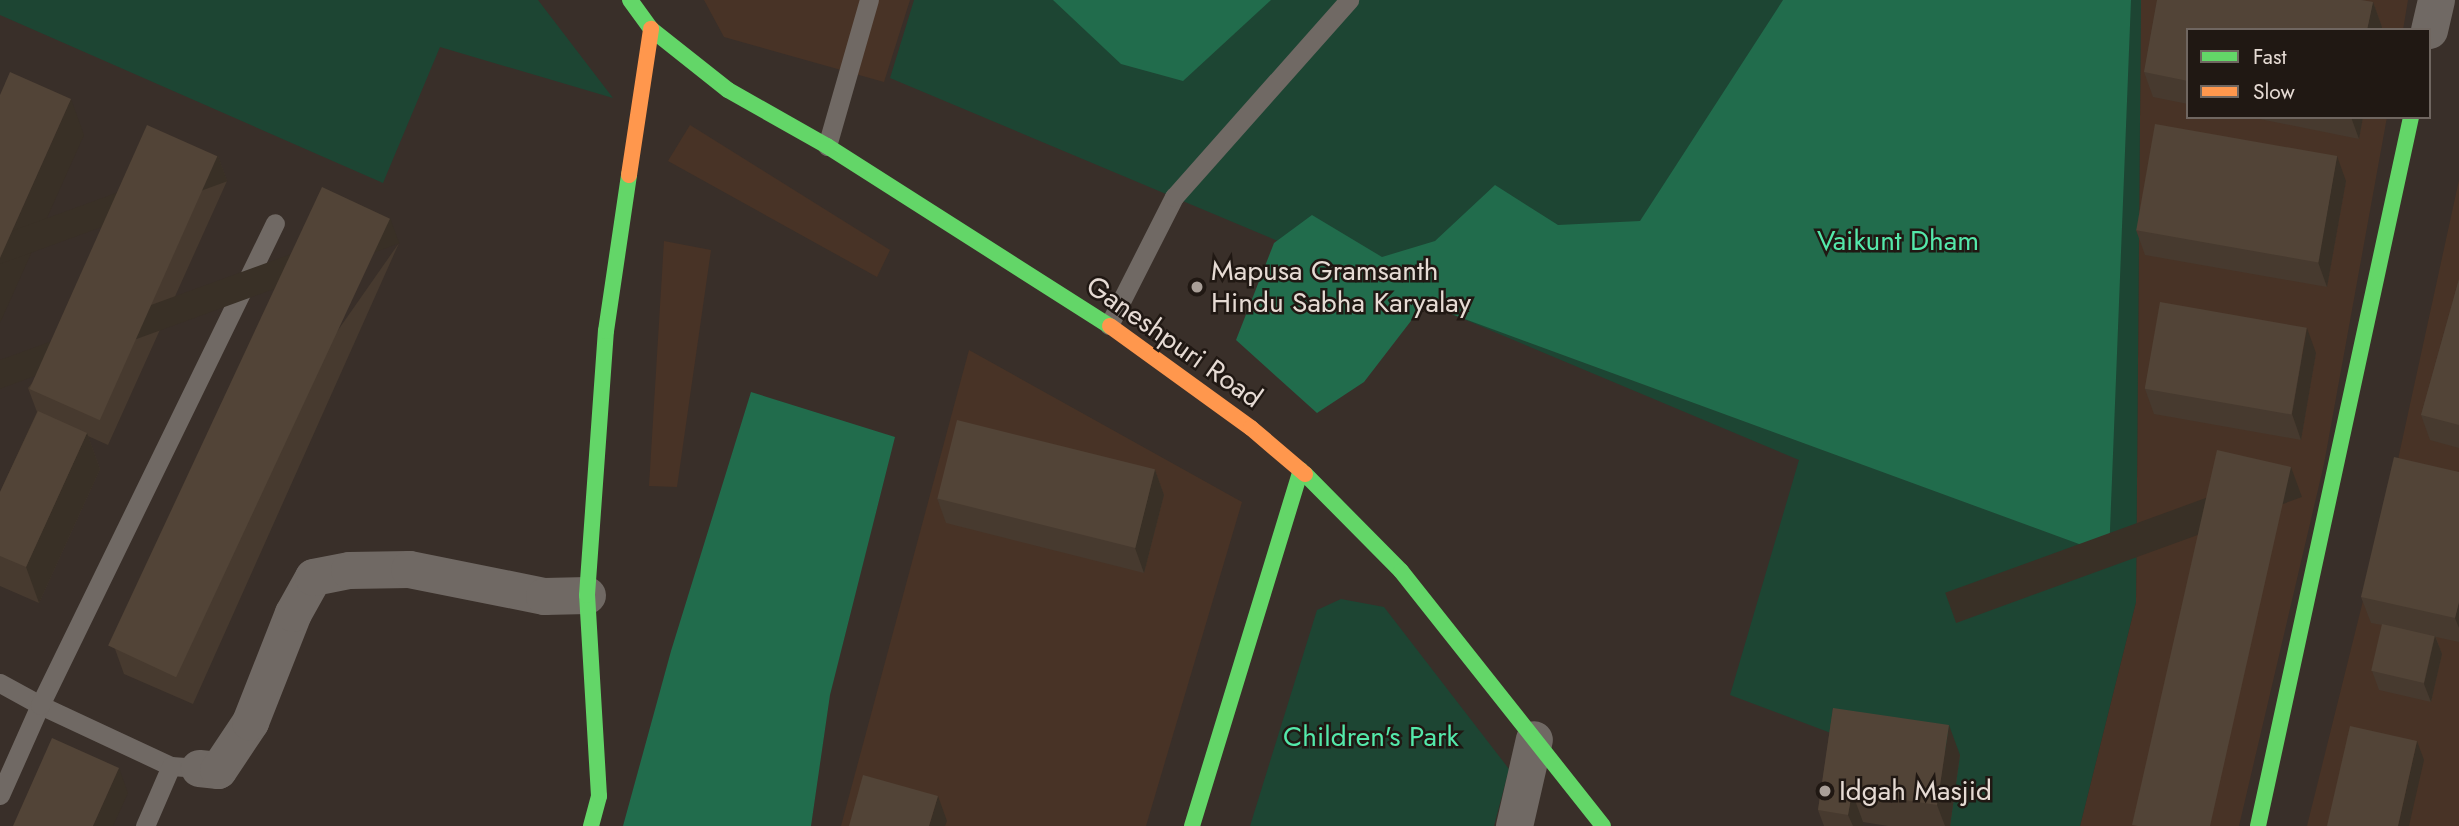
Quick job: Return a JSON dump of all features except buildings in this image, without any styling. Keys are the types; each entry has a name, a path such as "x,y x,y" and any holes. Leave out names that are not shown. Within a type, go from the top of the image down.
{"street":[{"name":"Ganeshpuri Road","path":"630,0 651,29 728,90 827,146 1108,325 1251,428 1301,470 1401,570 1603,826"},
{"path":"2429,28 2436,0"},
{"path":"591,826 599,796 587,595 607,331 651,29"},
{"path":"2258,826 2411,119"},
{"path":"1192,826 1301,470"},
{"path":"185,767 218,770 250,722 293,612 313,577 349,570 409,569 544,596 587,595"},
{"path":"1514,826 1534,739"}],"lane":[{"path":"827,146 869,0"},
{"path":"1108,325 1174,197 1349,0"},
{"path":"0,795 40,705 275,223"},
{"path":"0,683 40,705 185,767 145,826"}],"shaded area":[{"path":"704,0 910,0 884,82 724,37"},
{"path":"2141,0 2408,0 2403,28 2186,28 2186,119 2387,119 2324,464 2239,826 2080,826 2136,602"},
{"path":"690,125 890,250 877,277 668,161"},
{"path":"2459,180 2459,826 2307,826 2397,464"},
{"path":"664,241 711,250 677,487 649,486"},
{"path":"969,350 1242,502 1146,826 841,826"}],"green space":[{"path":"0,0 538,0 613,98 440,47 383,183 0,15"},
{"name":"Vaikunt Dham","path":"914,0 2141,0 2136,602 2080,826 1950,826 1844,738 1730,695 1799,460 890,78"},
{"path":"1053,0 1271,0 1183,81 1121,64"},
{"path":"1783,0 2131,0 2109,555 1424,304 1364,382 1317,413 1236,340 1274,243 1312,215 1382,257 1435,241 1495,185 1558,225 1640,221"},
{"path":"751,392 895,437 830,695 811,826 623,826 671,651"},
{"name":"Children's Park","path":"1341,599 1384,607 1509,769 1494,826 1250,826 1317,610"}],"traffic: fast":[{"path":"630,0 651,29 728,90 827,146 1110,326"},
{"path":"2258,826 2411,119"},
{"path":"591,826 599,796 587,595 606,331 629,175"},
{"path":"1192,826 1301,470"},
{"path":"1305,474 1401,571 1603,826"}],"traffic: slow":[{"path":"629,175 651,29"},
{"path":"1110,326 1251,428 1305,474"}],"place":[{"name":"Mapusa Gramsanth Hindu Sabha Karyalay","path":"1197,287"},
{"name":"Idgah Masjid","path":"1825,791"}]}
